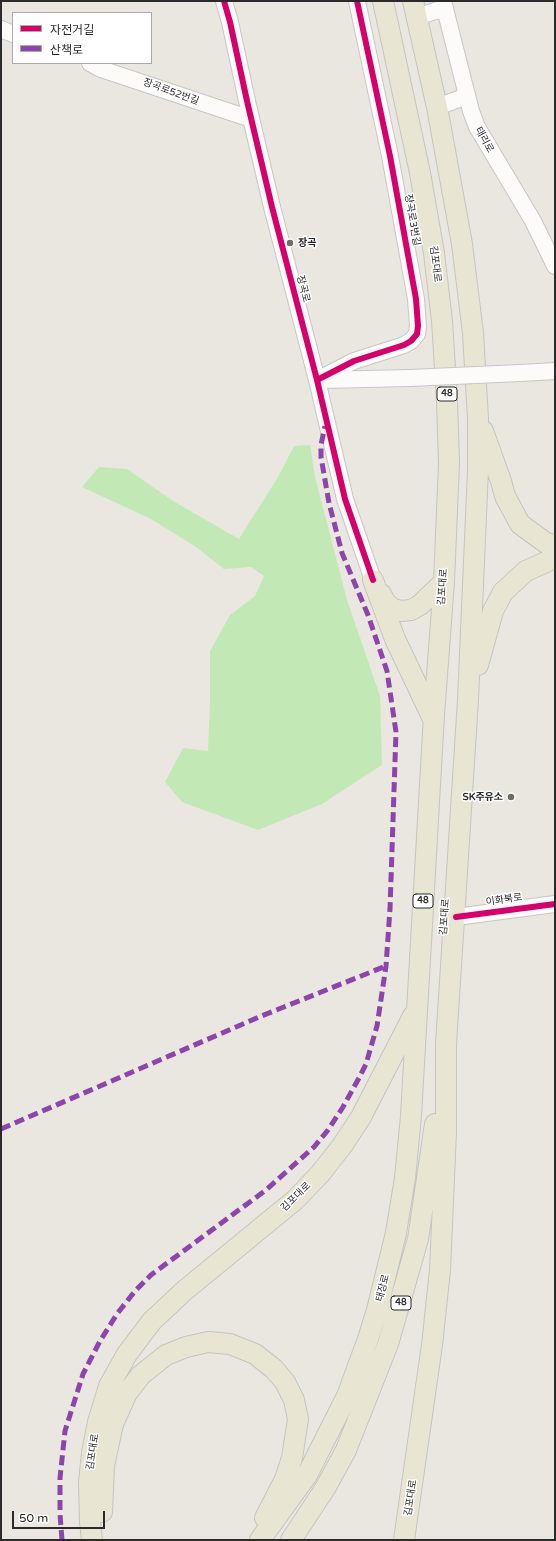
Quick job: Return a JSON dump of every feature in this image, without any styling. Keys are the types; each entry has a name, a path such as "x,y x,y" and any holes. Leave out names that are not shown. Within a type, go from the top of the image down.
{"main road":[{"name":"김포대로","path":"92,1540 89,1482 92,1453 98,1422 109,1386 127,1354 152,1321 184,1291 290,1204 320,1174 342,1146 361,1117 417,1008 433,720 444,582 449,463 447,400 442,321 434,253 420,173 383,1"},
{"name":"김포대로","path":"404,1540 432,1345 440,1270 446,1132 446,1044 456,917 468,700 478,470 478,419 473,333 462,244 436,107 414,9"},
{"path":"478,419 501,481 504,496 520,524 546,543 555,545"},
{"path":"468,700 493,610 503,592 526,571 555,558"},
{"path":"373,580 386,602 393,609 401,612 411,610 420,605 444,582"},
{"path":"373,580 395,639 433,720"},
{"name":"태장로","path":"260,1540 307,1475 326,1438 347,1396 377,1310 396,1233 405,1178 417,1008"},
{"name":"태장로","path":"291,1540 326,1487 346,1450 388,1344 418,1239 446,1044"},
{"path":"106,1540 102,1514 104,1466 113,1424 127,1394 141,1375 166,1355 186,1347 208,1342 230,1344 255,1354 274,1369 286,1382 294,1400 298,1419 292,1458 285,1479 252,1540"}],"street":[{"name":"장곡로","path":"224,1 251,119 317,380 345,499 373,580"},
{"name":"장곡로3번길","path":"317,380 354,361 404,345 411,341 416,334 418,326 416,299 390,156 357,1"},
{"path":"414,9 444,5"},
{"name":"태리로","path":"444,5 467,96 480,133 532,221 555,266"},
{"path":"1,29 12,34"},
{"name":"장곡로52번길","path":"92,64 251,119"},
{"path":"436,107 467,96"},
{"path":"317,380 555,372"},
{"name":"이화북로","path":"456,917 555,904"}],"green space":[{"path":"310,445 315,477 347,600 380,696 382,765 322,804 258,830 182,802 165,782 183,748 208,751 210,651 230,615 255,596 264,576 251,567 224,569 196,547 151,519 82,487 99,467 127,469 173,501 239,539 278,477 294,446"}],"marked path":[{"path":"62,1540 60,1478 65,1431 83,1374 100,1341 117,1314 135,1291 151,1275 266,1190 314,1147 328,1130 359,1078 366,1064 377,1026 386,966 390,909 396,732 387,671 368,615 342,553 329,503 321,457 321,445 325,426"},
{"path":"1,1129 259,1017 386,966"}],"cycle path":[{"path":"224,1 272,207 317,380 345,499 373,580"},
{"path":"317,380 354,361 404,345 411,341 417,334 418,326 416,299 390,156 357,1"},
{"path":"456,917 555,904"}],"place":[{"name":"장곡","path":"290,243"},
{"name":"SK주유소","path":"511,797"}]}
